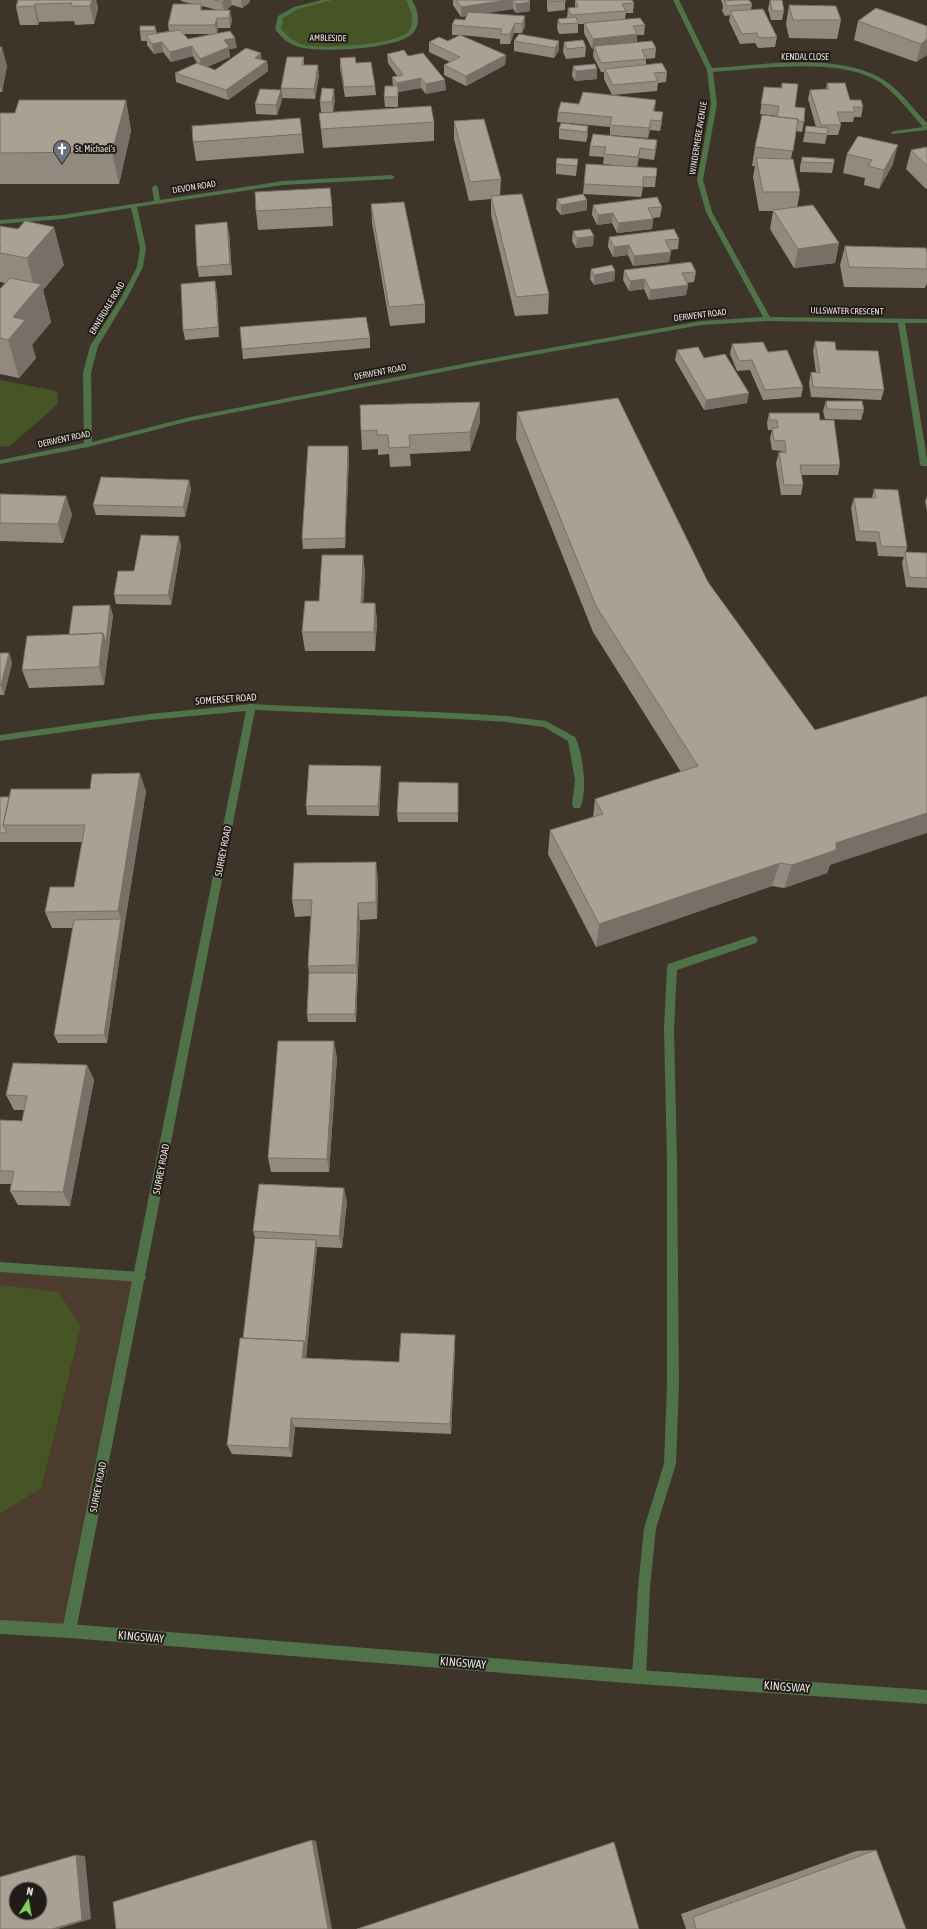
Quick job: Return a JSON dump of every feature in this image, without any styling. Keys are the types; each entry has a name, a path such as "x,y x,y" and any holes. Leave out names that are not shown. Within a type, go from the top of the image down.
{"street":[{"name":"AMBLESIDE","path":"329,0 313,3 290,11 280,17 278,29 285,39 306,47 352,47 397,40 410,33 414,24 415,11 409,0"},
{"name":"WINDERMERE AVENUE","path":"676,0 710,70 714,104 700,180 709,212 768,319"},
{"name":"KENDAL CLOSE","path":"710,70 822,65 856,70 882,82 927,127"},
{"name":"KENDAL CLOSE","path":"894,133 927,127"},
{"name":"DEVON ROAD","path":"0,222 62,218 157,201 283,183 392,177"},
{"path":"155,188 157,201"},
{"name":"ENNERDALE ROAD","path":"88,445 88,373 94,346 124,298 140,267 143,248 133,205"},
{"name":"ULLSWATER CRESCENT","path":"768,319 927,321"},
{"name":"DERWENT ROAD","path":"0,462 88,445 190,419 483,362 702,323 768,319"},
{"path":"901,321 924,464"},
{"name":"SOMERSET ROAD","path":"0,738 149,717 251,707 507,719 546,724 572,739 578,766 581,793 578,805"},
{"name":"SURREY ROAD","path":"69,1631 140,1277 251,707"},
{"path":"639,1677 644,1588 650,1528 670,1464 673,1384 672,1162 669,1029 672,967 753,940"},
{"path":"0,1267 140,1277"},
{"name":"KINGSWAY","path":"0,1627 69,1631 639,1677 927,1697"}],"shaded area":[{"path":"0,1267 140,1277 69,1631 0,1627"}],"green space":[{"path":"330,0 409,0 415,11 410,33 397,40 352,47 306,47 285,39 278,29 280,17 296,8"},
{"path":"0,380 57,391 58,404 10,446 0,447"},
{"path":"0,1285 58,1292 81,1326 41,1488 0,1514"}],"building":[{"path":"18,0 92,0 90,6 71,6 72,3 35,4 34,6 16,7"},
{"path":"214,0 225,0 222,2"},
{"path":"456,0 507,0 461,7"},
{"path":"514,0 529,0 530,2 516,4"},
{"path":"548,0 565,0 566,1 549,2"},
{"path":"575,0 632,0 634,3 622,4 626,11 571,15 568,8 578,7"},
{"path":"749,0 752,4 727,6 724,1"},
{"path":"770,0 782,0 784,11 772,11"},
{"path":"173,4 201,4 200,10 230,10 229,18 217,18 215,25 168,25"},
{"path":"789,5 836,6 841,20 793,20"},
{"path":"876,8 927,26 927,39 921,44 858,21"},
{"path":"763,9 777,37 759,38 757,33 742,34 730,11"},
{"path":"468,12 525,16 522,24 515,23 510,34 500,34 502,29 452,25 455,19 465,20"},
{"path":"576,17 578,23 560,24 558,19"},
{"path":"640,18 645,25 633,26 637,34 593,39 584,23"},
{"path":"140,26 155,26 155,31 140,31"},
{"path":"180,30 188,39 230,31 235,38 224,40 229,47 200,59 192,46 170,52 162,42 152,44 146,35"},
{"path":"519,34 559,41 555,48 514,41"},
{"path":"460,35 506,55 466,76 444,65 460,57 429,42 439,37 448,41"},
{"path":"583,40 586,47 567,49 564,42"},
{"path":"652,41 656,48 642,50 646,59 601,63 594,46"},
{"path":"0,47 2,47 0,58"},
{"path":"246,48 261,53 255,58 267,61 226,90 175,73 197,63 215,70"},
{"path":"404,50 408,56 423,53 445,80 426,84 421,78 397,83 392,77 403,75 387,54"},
{"path":"287,57 304,57 302,65 318,65 314,89 281,88"},
{"path":"355,57 356,63 371,62 375,86 344,87 340,58"},
{"path":"662,63 667,72 654,73 658,81 613,85 605,69"},
{"path":"595,64 597,69 576,71 573,66"},
{"path":"782,83 798,84 795,107 805,108 804,122 798,121 798,119 777,117 779,106 761,104 764,87 782,88"},
{"path":"827,83 845,83 850,100 861,100 863,107 853,107 855,112 837,112 841,125 821,125 810,90 829,89"},
{"path":"385,86 398,86 398,97 384,97"},
{"path":"322,88 334,89 332,102 320,102"},
{"path":"260,89 281,90 276,105 255,104"},
{"path":"583,92 656,100 653,111 663,112 661,121 651,120 649,128 610,125 612,117 558,112 561,102 579,104"},
{"path":"19,100 126,100 112,152 0,153 0,113 15,113"},
{"path":"431,106 434,122 321,129 319,113"},
{"path":"762,115 798,119 793,151 755,147"},
{"path":"300,118 302,134 193,142 192,126"},
{"path":"484,119 501,179 470,182 454,121"},
{"path":"561,123 588,126 587,132 559,129"},
{"path":"806,126 828,128 827,134 805,132"},
{"path":"593,134 657,140 655,150 640,148 638,157 604,154 606,147 590,146"},
{"path":"858,136 898,145 884,170 868,166 872,160 847,154"},
{"path":"927,147 927,166 911,150"},
{"path":"802,157 834,159 834,163 802,162"},
{"path":"557,158 578,159 577,166 556,164"},
{"path":"756,158 793,159 800,192 763,192"},
{"path":"586,164 657,168 656,177 643,177 643,187 584,184"},
{"path":"330,188 332,207 256,211 255,192"},
{"path":"522,194 549,294 516,297 491,196"},
{"path":"583,194 587,200 561,205 557,199"},
{"path":"657,197 662,207 648,208 653,219 618,223 613,213 598,215 593,205"},
{"path":"404,202 425,304 389,307 371,204"},
{"path":"813,205 839,243 798,249 773,210"},
{"path":"25,221 54,227 27,258 0,253 0,226 18,229"},
{"path":"227,222 230,264 197,267 195,225"},
{"path":"590,229 594,236 577,238 573,231"},
{"path":"674,229 679,239 665,240 671,252 634,256 629,245 614,247 609,237"},
{"path":"845,246 926,248 927,269 849,267"},
{"path":"691,262 696,272 682,273 688,285 650,290 645,279 630,281 624,270"},
{"path":"612,265 615,271 594,275 591,269"},
{"path":"10,278 41,284 13,317 25,320 8,340 0,338 0,289"},
{"path":"215,281 218,327 183,330 181,284"},
{"path":"366,317 370,338 242,349 240,327"},
{"path":"815,341 835,342 836,350 878,351 884,390 813,387 811,372 820,373"},
{"path":"763,342 768,352 787,350 803,387 765,390 752,360 739,361 732,344"},
{"path":"698,347 704,358 725,354 749,393 706,400 677,350"},
{"path":"618,398 708,582 815,730 927,696 927,813 836,843 836,850 792,865 780,863 599,924 550,830 603,814 595,799 698,766 596,606 517,412"},
{"path":"826,401 862,401 864,410 827,409"},
{"path":"480,402 470,432 409,435 410,447 389,448 388,435 377,435 377,430 361,431 360,405"},
{"path":"769,413 819,413 820,420 834,420 840,465 800,465 803,485 784,485 779,452 786,453 785,441 774,440 772,428 778,428 777,420 770,420"},
{"path":"308,446 348,446 345,538 302,539"},
{"path":"101,477 189,480 183,507 93,505"},
{"path":"874,489 898,490 907,547 881,546 879,532 859,531 854,498 876,498"},
{"path":"0,494 66,496 58,524 0,523"},
{"path":"141,535 179,536 168,595 114,595 118,571 134,571"},
{"path":"905,552 927,553 927,578 909,577"},
{"path":"322,555 363,555 361,603 375,603 374,632 302,632 305,601 319,601"},
{"path":"110,605 106,642 103,633 69,635 73,606"},
{"path":"103,633 99,667 22,670 27,636"},
{"path":"0,653 9,653 1,685 0,685"},
{"path":"309,765 381,766 378,806 306,806"},
{"path":"140,773 118,911 45,912 50,887 74,887 85,825 3,825 11,789 90,789 92,774"},
{"path":"399,782 458,783 458,813 397,813"},
{"path":"0,797 9,797 3,825 7,833 0,833"},
{"path":"376,862 376,902 358,903 356,965 308,966 312,900 292,900 294,863"},
{"path":"121,919 104,1035 54,1035 74,920"},
{"path":"309,973 357,973 355,1014 307,1014"},
{"path":"278,1041 334,1041 327,1159 268,1158"},
{"path":"13,1063 87,1065 63,1192 10,1191 14,1171 0,1171 0,1120 22,1121 27,1096 6,1095"},
{"path":"259,1184 344,1188 339,1236 253,1231"},
{"path":"255,1238 316,1240 305,1346 304,1341 243,1338"},
{"path":"401,1333 455,1335 450,1424 291,1418 289,1448 227,1445 240,1338 304,1341 302,1358 399,1362"},
{"path":"312,1840 328,1929 116,1929 113,1902"},
{"path":"614,1842 639,1929 357,1929"},
{"path":"876,1850 906,1929 696,1929 693,1917"},
{"path":"76,1855 82,1920 52,1929 0,1929 0,1877"}],"place":[{"name":"St. Michael's","path":"62,164"}]}
